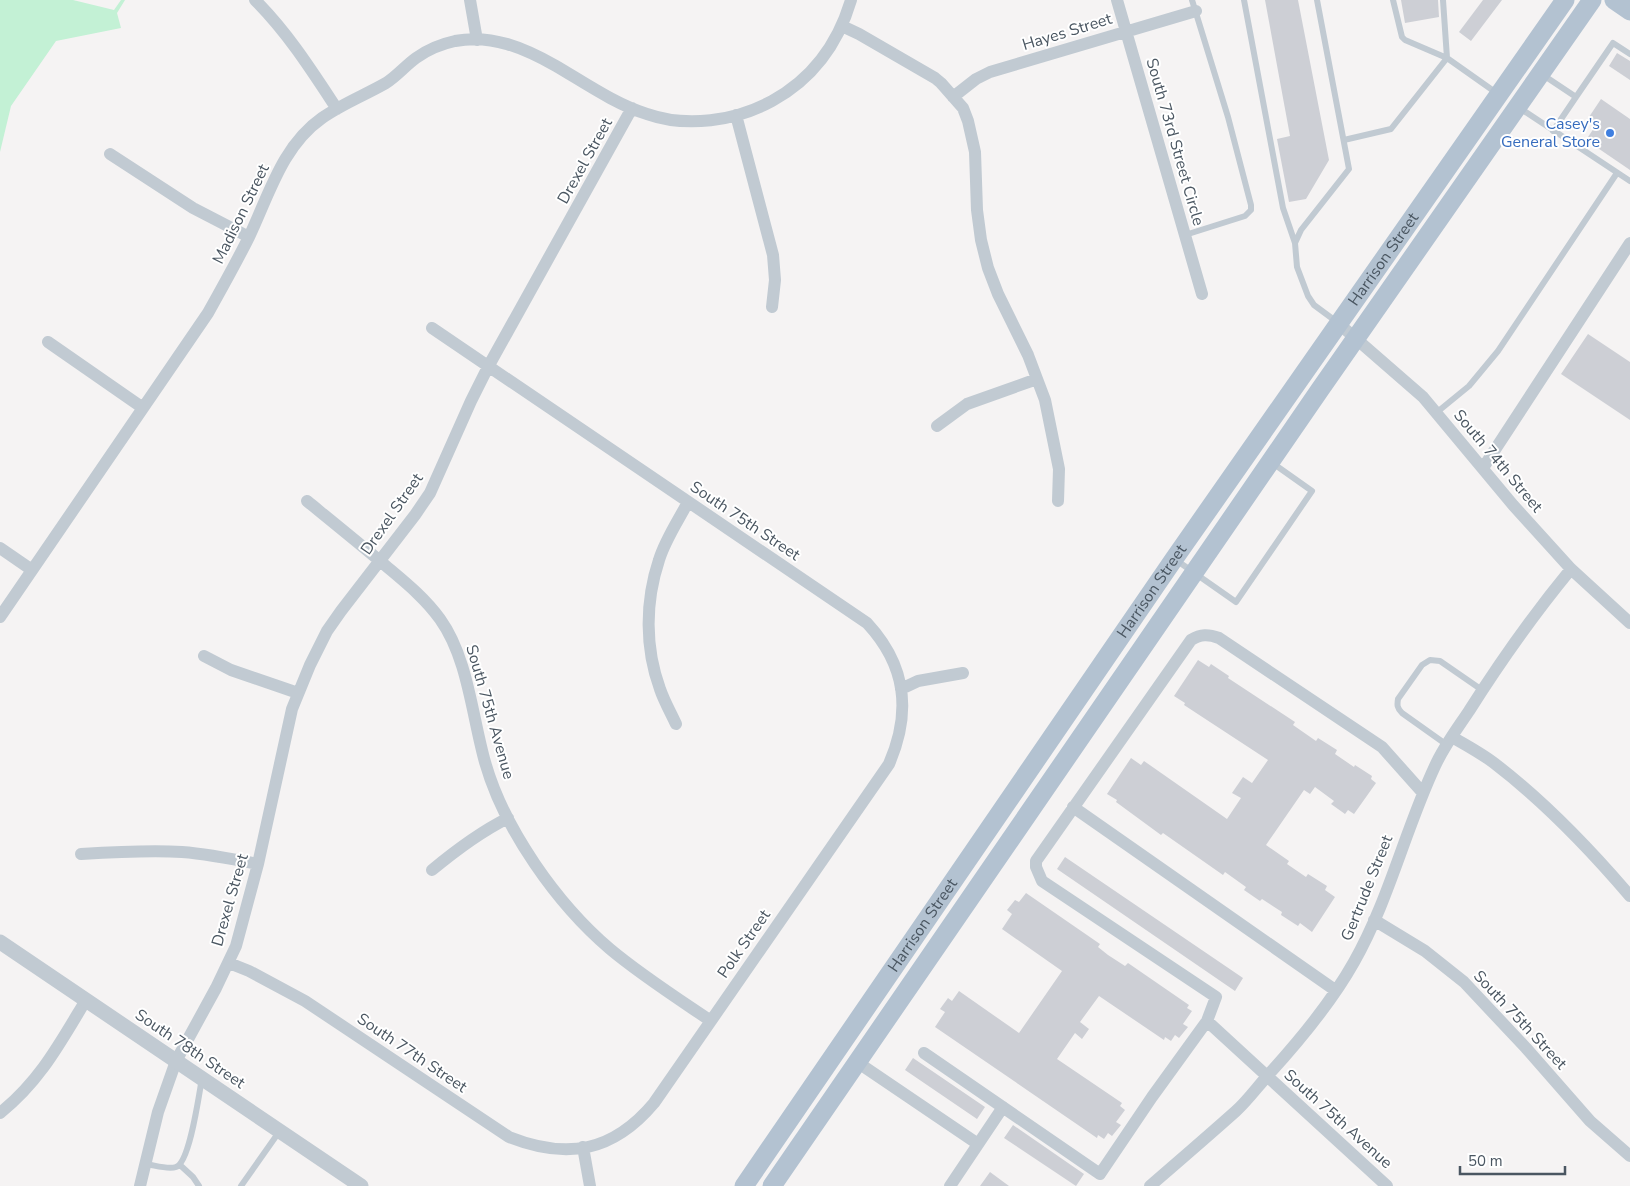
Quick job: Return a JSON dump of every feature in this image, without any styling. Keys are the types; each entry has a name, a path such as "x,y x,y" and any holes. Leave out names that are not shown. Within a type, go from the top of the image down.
{"main road":[{"name":"Harrison Street","path":"744,1186 1338,322 1565,0"},
{"name":"Harrison Street","path":"772,1186 1270,462 1592,0"},
{"path":"1614,0 1630,11"}],"street":[{"path":"255,0 282,30 305,60 337,109"},
{"path":"470,0 477,40"},
{"name":"Drexel Street","path":"140,1186 158,1112 176,1061 229,963 244,922 292,709 310,665 327,631 430,493 470,401 632,108 657,117 684,121 716,120 760,108 799,84 822,59 836,39 852,0"},
{"name":"South 73rd Street Circle","path":"1117,0 1202,294"},
{"name":"Hayes Street","path":"953,97 976,79 990,72 1125,31 1194,6"},
{"path":"842,26 935,78 963,108 973,135 977,210 988,268 998,294 1028,355 1045,400 1059,469 1058,501"},
{"name":"Madison Street","path":"0,617 208,312 249,237 279,169 291,149 321,119 388,81 416,58 430,50 456,41 491,39 524,49 632,108"},
{"path":"736,115 773,255 775,280 772,307"},
{"path":"110,154 193,208 249,237"},
{"path":"1483,468 1630,243"},
{"name":"South 74th Street","path":"1338,322 1418,392 1513,505 1571,569 1630,623"},
{"name":"South 75th Street","path":"432,328 868,623 891,653 896,665 901,689"},
{"path":"48,342 143,408"},
{"path":"937,426 967,404 1037,379"},
{"name":"South 75th Avenue","path":"307,501 379,560 427,603 441,620 451,637 462,666 486,763 494,786 515,832 544,877 586,926 629,965 711,1022"},
{"path":"676,724 660,692 654,670 649,641 649,616 652,583 659,559 688,502"},
{"path":"0,548 32,570"},
{"name":"Gertrude Street","path":"1150,1186 1237,1109 1303,1037 1354,962 1394,873 1404,841 1436,763 1482,690 1550,594 1571,569"},
{"path":"924,1054 1100,1174 1207,1021 1216,997 1042,881 1036,867 1036,861 1191,640 1200,635 1211,635 1219,638 1382,747 1423,793"},
{"path":"204,656 231,670 298,693"},
{"path":"901,689 918,681 963,673"},
{"name":"Polk Street","path":"583,1148 599,1145 609,1140 627,1130 640,1119 654,1103 711,1022 888,764 896,747 900,729 903,698 901,689"},
{"path":"1449,741 1493,762 1536,797 1591,851 1630,896"},
{"path":"1073,807 1335,990"},
{"path":"432,870 458,848 491,826 508,818"},
{"path":"81,854 180,852 207,854 258,864"},
{"name":"South 75th Street","path":"1374,920 1425,951 1464,982 1526,1048 1590,1121 1630,1156"},
{"name":"South 78th Street","path":"0,942 202,1077 360,1186"},
{"name":"South 77th Street","path":"229,963 249,971 305,1001 509,1137 527,1144 554,1150 583,1148"},
{"path":"0,1114 19,1098 39,1075 86,1000"},
{"name":"South 75th Avenue","path":"1207,1021 1387,1186"},
{"path":"856,1062 978,1144"},
{"path":"950,1186 1003,1107"},
{"path":"583,1148 590,1186"}],"lane":[{"path":"1244,0 1283,208 1296,243 1297,267 1308,296 1314,305 1338,322"},
{"path":"1296,243 1301,230 1349,169 1317,0"},
{"path":"1394,0 1402,37 1411,43 1448,58 1499,94"},
{"path":"1344,140 1391,129 1448,58 1443,0"},
{"path":"1185,235 1246,216 1251,210 1228,116 1194,6"},
{"path":"1553,131 1613,43 1630,54"},
{"path":"1541,73 1576,98"},
{"path":"1518,106 1630,181"},
{"path":"1436,412 1469,386 1498,351 1617,172"},
{"path":"1174,559 1236,602 1312,491 1270,462"},
{"path":"1449,741 1402,713 1398,709 1398,699 1422,665 1430,660 1440,661 1482,690"},
{"path":"146,1164 174,1168 180,1165 187,1154 202,1077"},
{"path":"241,1186 280,1131"},
{"path":"180,1165 193,1177 199,1186"}],"green space":[{"path":"0,0 73,0 114,10 121,0 125,0 117,13 121,28 56,41 11,106 0,152"}],"building":[{"path":"1265,0 1298,0 1329,160 1306,199 1289,202 1277,139 1290,136"},
{"path":"1401,0 1438,0 1439,17 1405,23"},
{"path":"1483,0 1502,0 1471,41 1459,32"},
{"path":"1617,53 1630,61 1630,80 1609,66"},
{"name":"Casey's General Store","path":"1601,99 1630,119 1630,170 1586,140 1596,125 1587,120"},
{"path":"1588,334 1630,362 1630,420 1561,374"},
{"path":"1198,660 1209,667 1211,664 1229,676 1228,678 1295,722 1293,725 1316,741 1318,738 1337,750 1335,754 1372,776 1371,779 1376,783 1354,814 1348,810 1345,814 1331,804 1334,801 1315,787 1310,794 1304,790 1266,845 1289,861 1287,864 1306,877 1308,874 1327,886 1325,890 1335,897 1312,932 1300,923 1298,926 1281,915 1282,912 1262,899 1260,901 1244,890 1246,887 1225,872 1223,875 1163,833 1161,835 1107,794 1131,758 1141,765 1144,761 1227,819 1241,798 1232,793 1243,777 1252,783 1268,760 1184,705 1185,703 1174,696"},
{"path":"1065,857 1243,978 1235,991 1057,869"},
{"path":"1026,893 1100,944 1098,947 1108,955 1125,966 1128,963 1189,1005 1187,1008 1192,1011 1183,1024 1188,1027 1179,1038 1175,1035 1171,1041 1165,1037 1164,1040 1099,996 1080,1022 1089,1029 1082,1039 1075,1033 1057,1059 1122,1103 1120,1106 1125,1110 1116,1122 1121,1125 1112,1136 1108,1133 1104,1139 1098,1135 1097,1138 935,1027 945,1012 940,1009 948,998 952,1001 959,991 1019,1033 1062,971 1002,929 1012,914 1007,910 1015,900 1019,902"},
{"path":"913,1058 985,1107 977,1119 905,1070"},
{"path":"1013,1125 1084,1174 1076,1186 1004,1138"},
{"path":"990,1172 1009,1186 980,1186"}],"place":[{"name":"Casey's General Store","path":"1610,133"}]}
